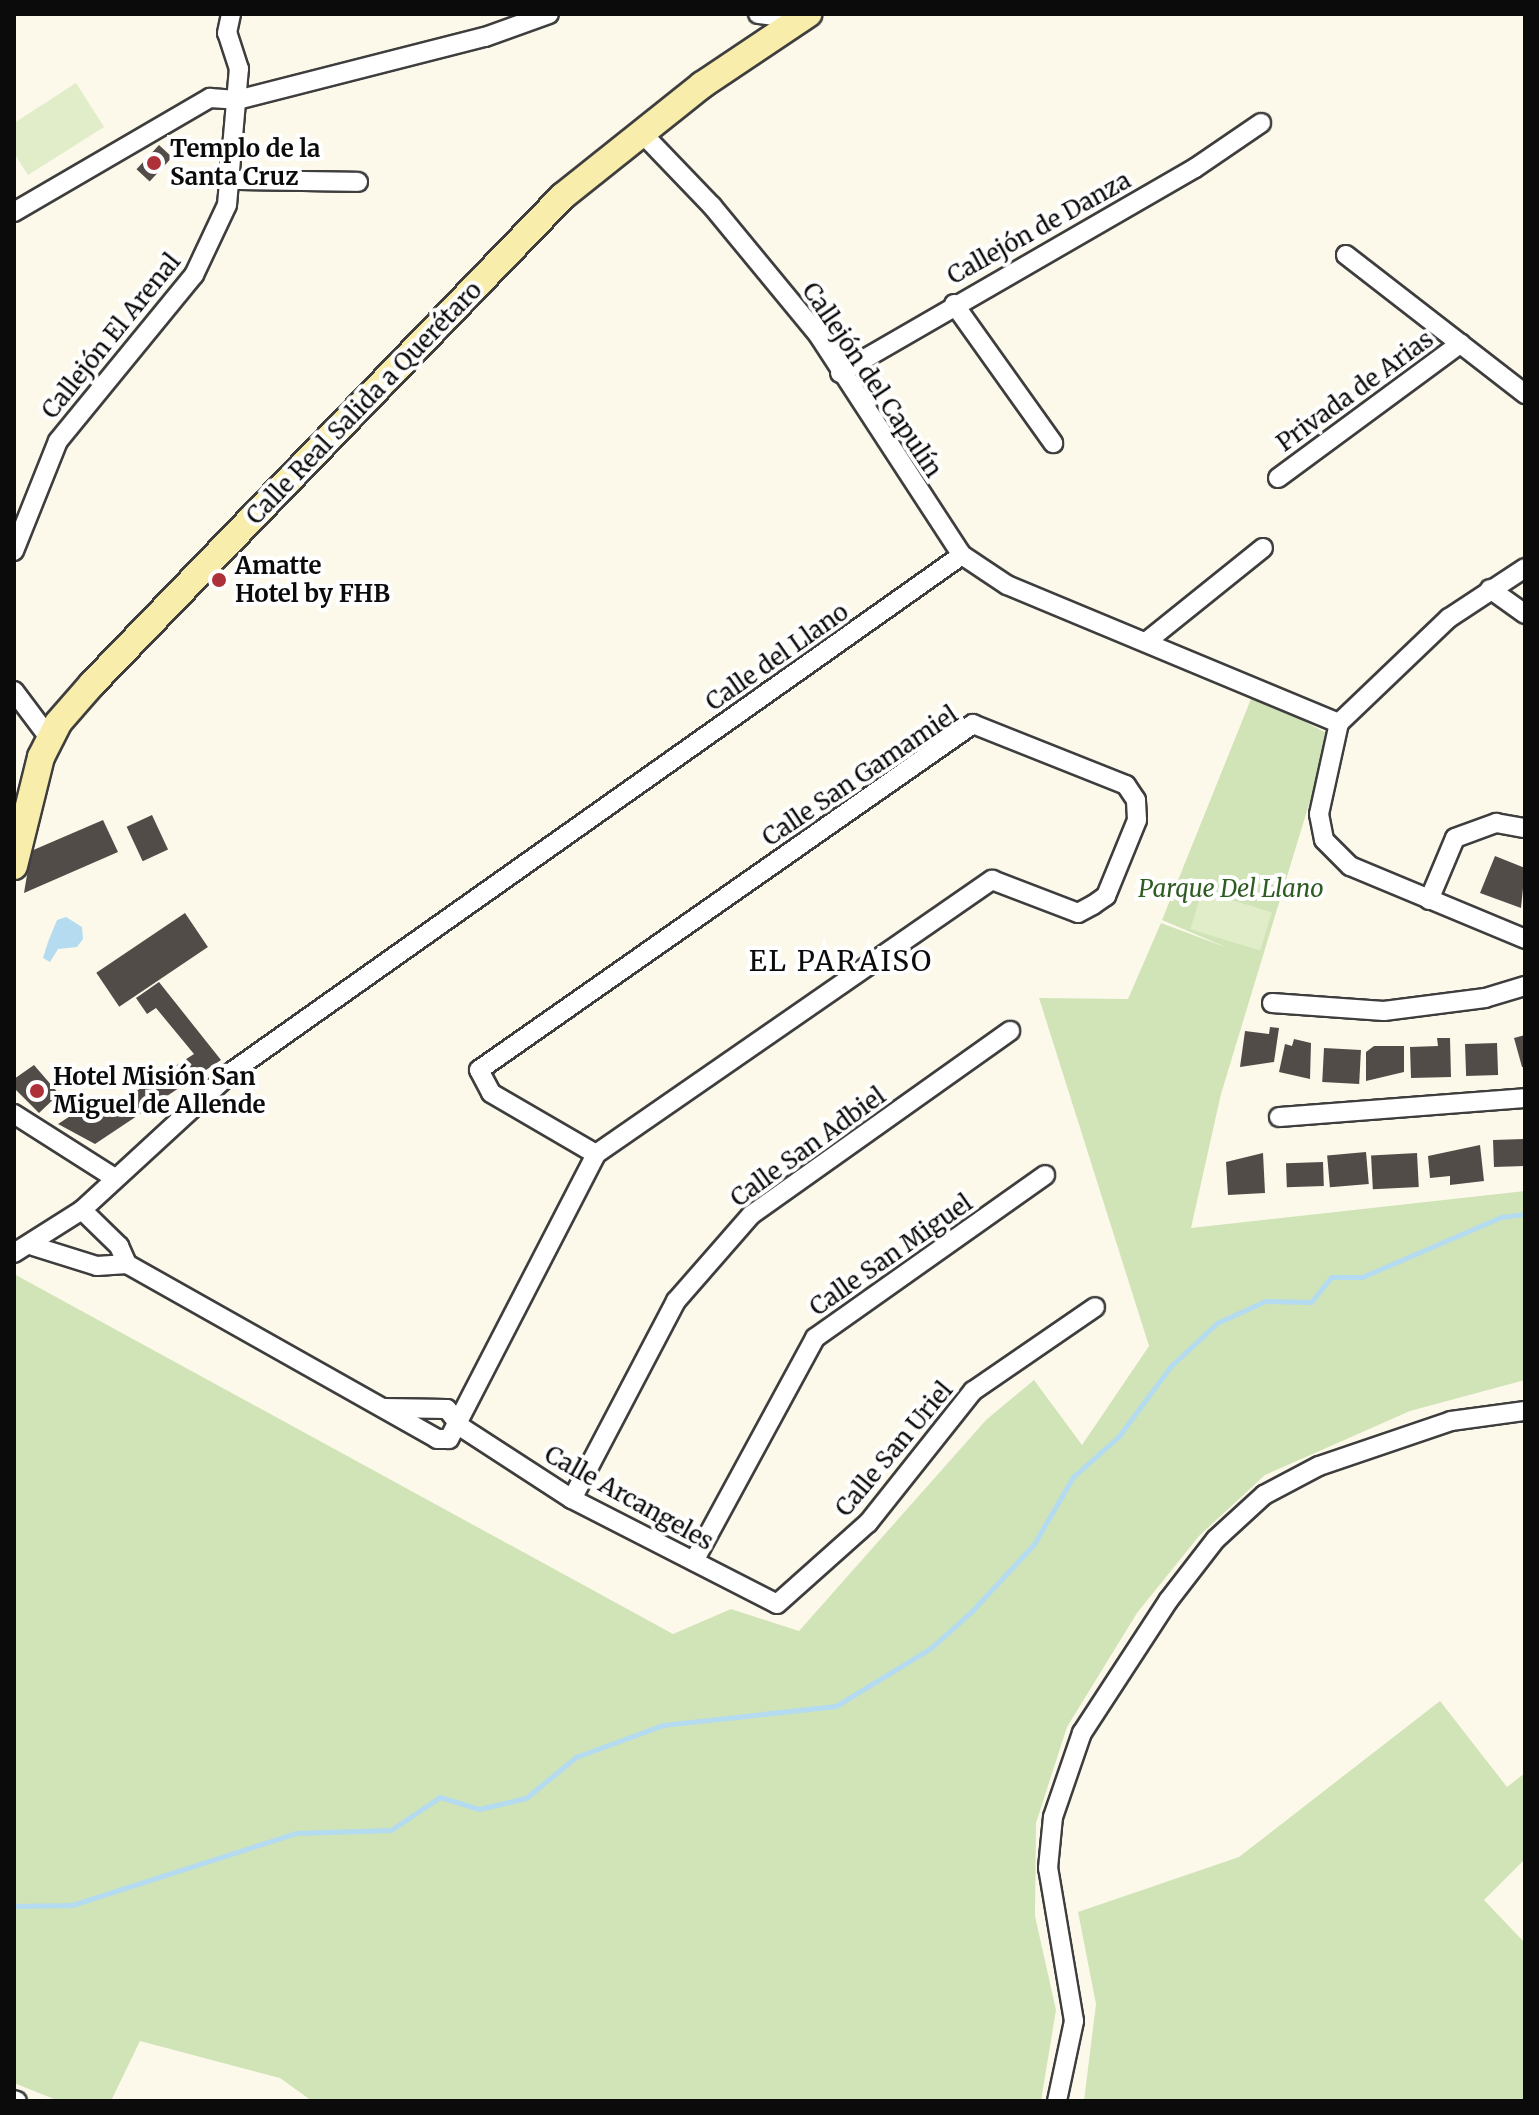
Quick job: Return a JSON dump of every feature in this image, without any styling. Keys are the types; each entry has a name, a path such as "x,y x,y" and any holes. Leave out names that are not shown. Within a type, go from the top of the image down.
{"street":[{"name":"Callejón El Arenal","path":"14,551 58,441 194,275 232,180 237,100 231,14"},
{"path":"14,212 210,98 237,100 485,37 549,14"},
{"path":"758,14 803,17"},
{"name":"Calle Real Salida a Querétaro","path":"14,866 50,739 92,684 563,196 640,131 803,17"},
{"name":"Callejón de Danza","path":"840,373 954,304 1195,168 1261,123"},
{"name":"Callejón del Capulín","path":"640,131 712,206 819,336 840,373 962,555"},
{"path":"232,180 358,182"},
{"path":"1346,255 1525,394"},
{"path":"954,304 1053,443"},
{"name":"Privada de Arias","path":"1278,478 1461,343"},
{"path":"1146,642 1263,548"},
{"path":"962,555 1007,585 1339,723"},
{"name":"Calle del Llano","path":"14,1253 33,1246 82,1210 233,1071 962,555"},
{"path":"1525,568 1449,618 1339,723 1319,814 1324,840 1350,866 1525,939"},
{"path":"1490,589 1525,614"},
{"path":"14,691 21,722 50,739"},
{"name":"Calle San Gamamiel","path":"461,1427 596,1154 992,880 1078,913 1106,896 1137,820 1136,800 1126,785 973,724 479,1070 491,1093 596,1154"},
{"path":"1429,900 1455,838 1496,823 1525,828"},
{"path":"1272,1003 1384,1011 1485,998 1525,986"},
{"name":"Calle San Adbiel","path":"572,1499 676,1301 751,1215 1010,1031"},
{"path":"1279,1117 1525,1098"},
{"path":"14,1114 115,1178"},
{"name":"Calle San Miguel","path":"694,1561 815,1338 1045,1175"},
{"name":"Calle Arcangeles","path":"82,1210 119,1246 127,1264"},
{"name":"Calle Arcangeles","path":"33,1246 97,1266 127,1264 437,1439 449,1439 461,1427"},
{"name":"Calle San Uriel","path":"777,1604 868,1523 973,1391 1095,1307"},
{"name":"Calle Arcangeles","path":"381,1408 447,1409 461,1427 572,1499 777,1604"},
{"path":"1057,2101 1074,2021 1048,1868 1053,1817 1082,1733 1168,1601 1216,1539 1264,1495 1319,1466 1451,1421 1525,1411"}],"green space":[{"path":"76,83 104,127 28,175 14,153 14,123"},
{"name":"Parque Del Llano","path":"1253,694 1330,735 1221,1094 1191,1228 1525,1191 1525,1380 1410,1411 1265,1475 1199,1536 1137,1613 1067,1727 1036,1823 1035,1916 1056,2010 1041,2101 312,2101 280,2078 140,2041 111,2101 59,2101 14,2083 14,1274 673,1634 731,1609 799,1631 986,1420 1034,1380 1082,1445 1149,1346 1039,998 1128,999 1161,923 1228,948 1162,920"},
{"path":"1202,891 1272,912 1260,951 1190,929"},
{"path":"1440,1701 1507,1787 1525,1773 1525,1859 1484,1900 1525,1943 1525,2101 1084,2101 1096,2004 1078,1912 1239,1857"}],"water":[{"path":"66,917 82,927 83,939 77,947 58,949 50,962 43,958 48,942 57,920"}],"building":[{"name":"Templo de la Santa Cruz","path":"159,145 172,157 150,181 136,169"},
{"path":"152,815 168,849 143,861 127,827"},
{"path":"103,820 118,852 24,893 31,851"},
{"path":"1495,856 1525,868 1521,908 1480,893"},
{"path":"185,913 208,947 119,1007 96,973"},
{"path":"159,982 221,1060 95,1144 58,1124 87,1105 96,1117 194,1054 156,1008 147,1014 136,998"},
{"path":"1270,1027 1279,1028 1274,1062 1240,1067 1245,1031 1269,1034"},
{"path":"1525,1035 1525,1067 1522,1067 1514,1038"},
{"path":"1437,1038 1450,1038 1451,1077 1411,1078 1410,1047 1438,1046"},
{"path":"1294,1039 1311,1043 1310,1079 1279,1072 1285,1044 1292,1046"},
{"path":"1497,1043 1498,1075 1466,1076 1465,1044"},
{"path":"1374,1046 1404,1046 1404,1072 1366,1081 1366,1052"},
{"path":"1324,1048 1361,1050 1359,1084 1322,1082"},
{"name":"Hotel Misión San Miguel de Allende","path":"34,1065 59,1094 39,1113 14,1088 14,1079"},
{"path":"1524,1139 1525,1166 1494,1167 1493,1140"},
{"path":"1480,1145 1484,1181 1450,1185 1450,1176 1430,1178 1428,1156"},
{"path":"1366,1152 1369,1184 1330,1187 1327,1155"},
{"path":"1263,1153 1265,1193 1228,1195 1226,1162"},
{"path":"1417,1153 1419,1187 1373,1189 1371,1155"},
{"path":"1323,1162 1324,1186 1287,1187 1286,1163"}],"waterway":[{"path":"14,1906 72,1905 296,1833 391,1830 440,1797 479,1809 526,1798 576,1757 663,1725 836,1706 931,1648 972,1611 1034,1544 1073,1477 1119,1436 1170,1367 1217,1323 1265,1301 1311,1302 1331,1277 1362,1277 1501,1217 1525,1214"}],"place":[{"name":"Templo de la Santa Cruz","path":"154,163"},
{"name":"Amatte Hotel by FHB","path":"219,580"},
{"name":"Hotel Misión San Miguel de Allende","path":"37,1091"}],"district":[{"name":"EL PARAISO","path":"841,961"}]}
